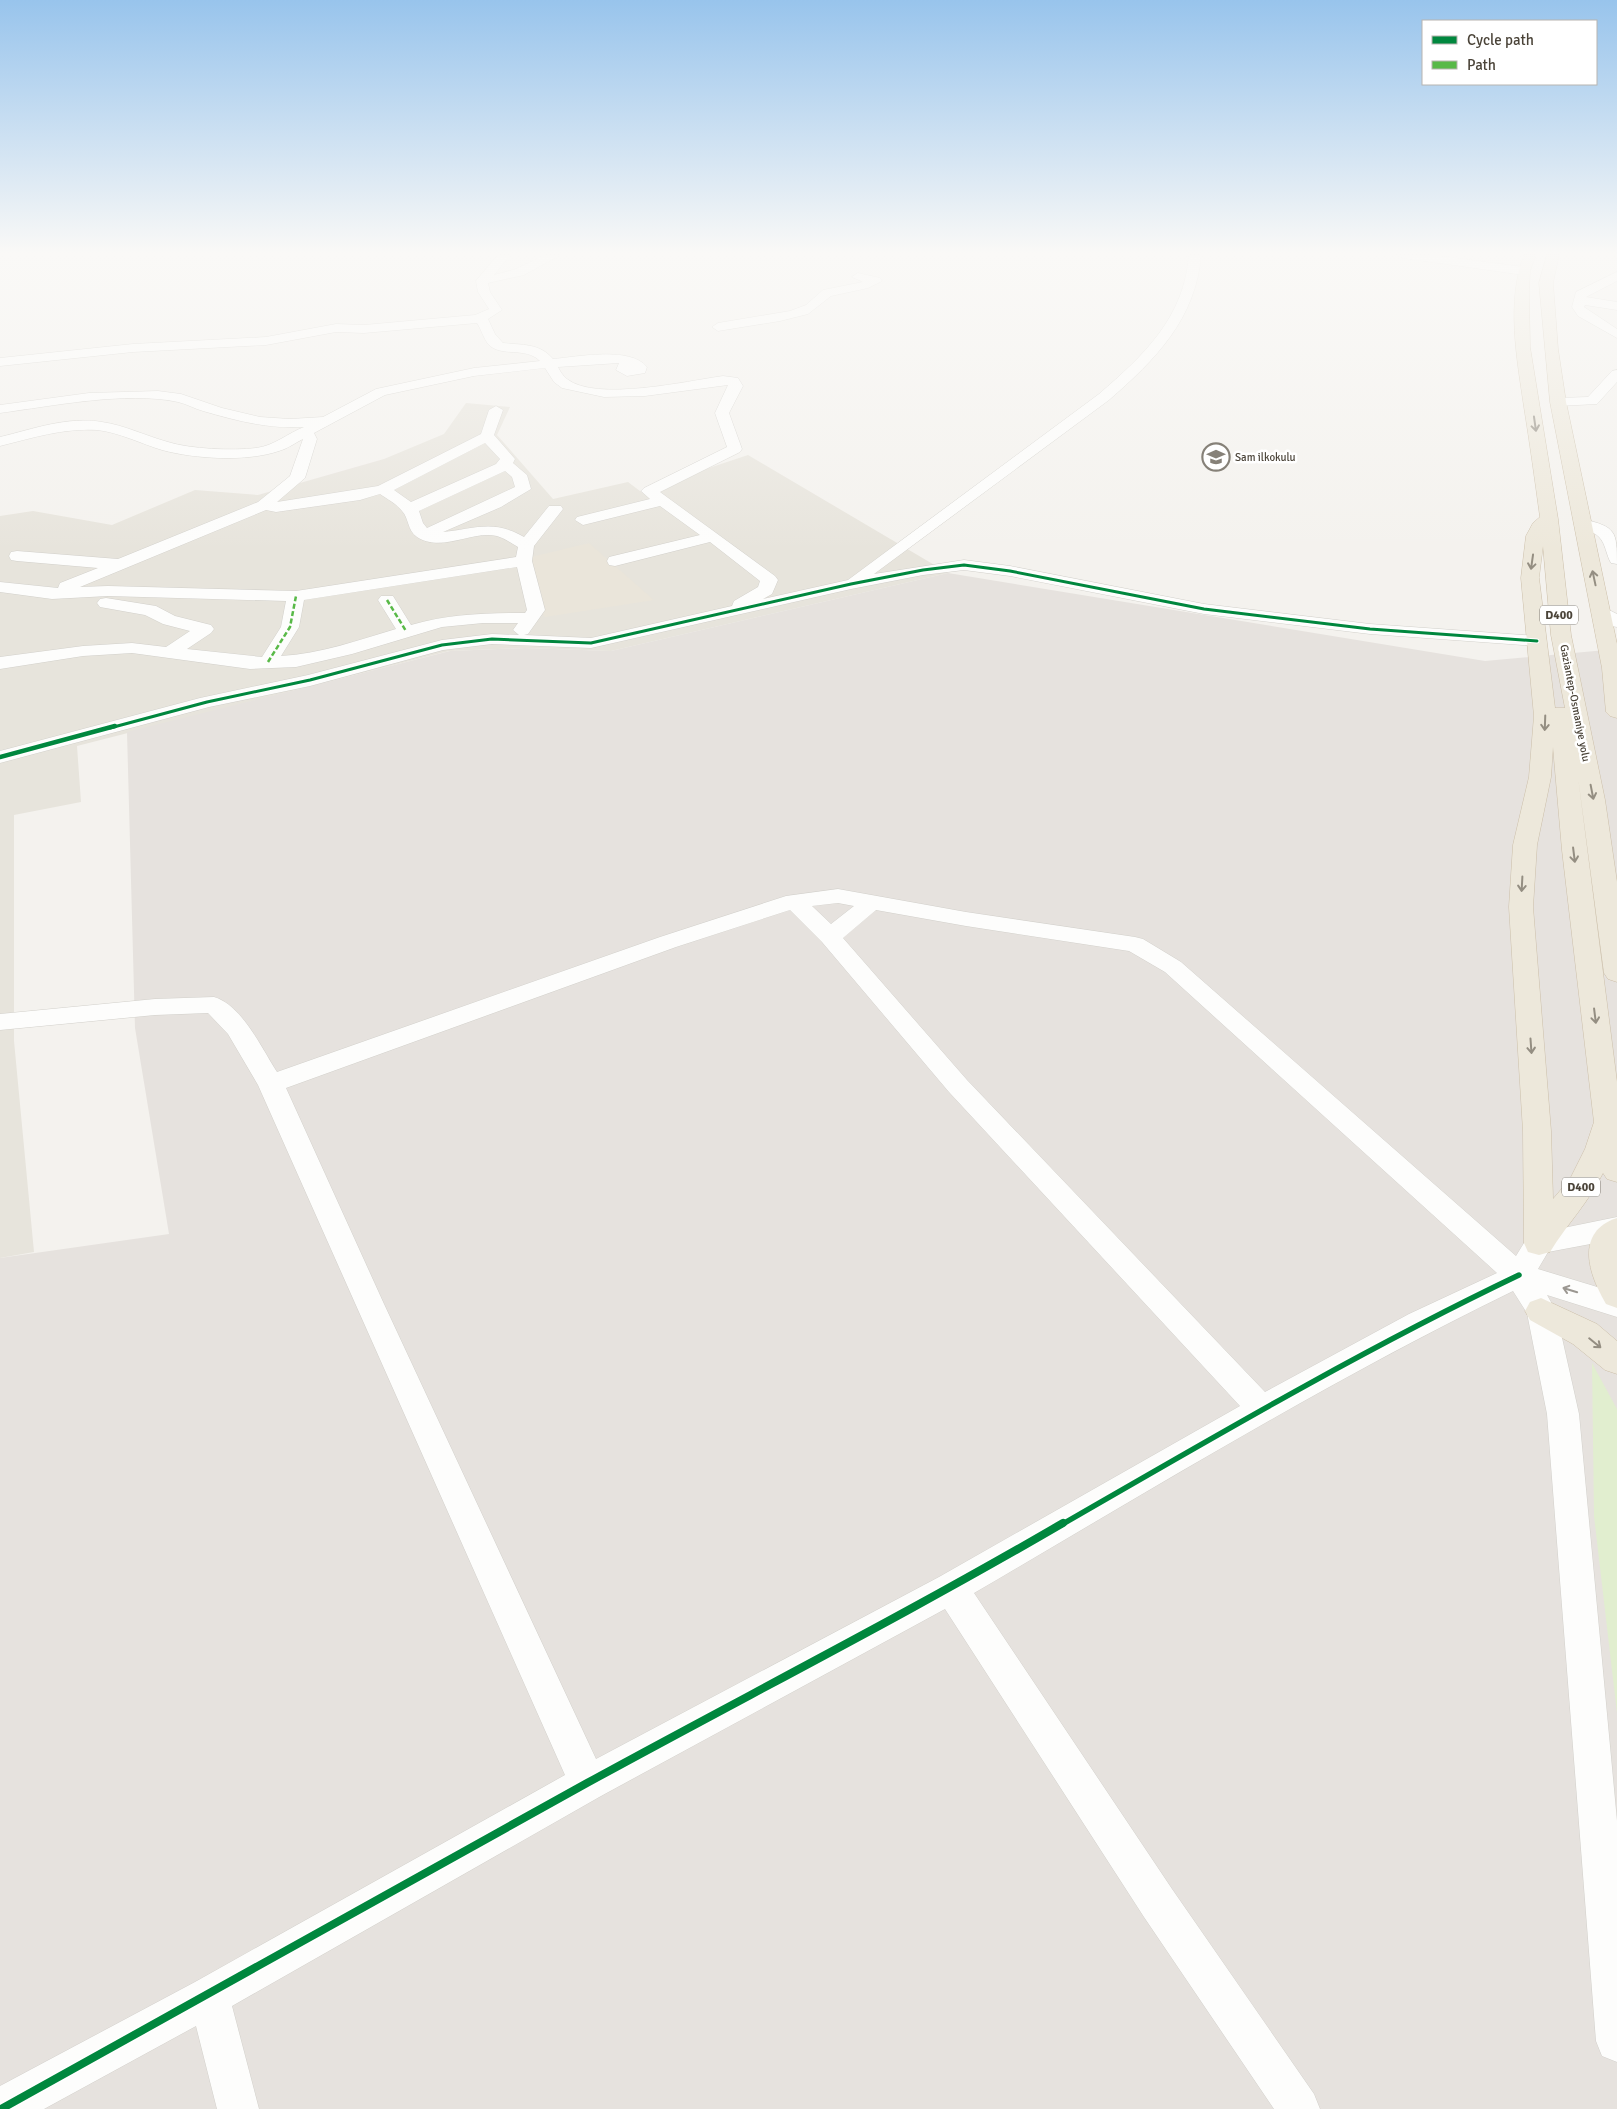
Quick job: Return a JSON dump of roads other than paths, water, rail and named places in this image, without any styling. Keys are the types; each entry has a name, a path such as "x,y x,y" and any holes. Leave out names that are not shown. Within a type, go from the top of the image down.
{"highway":[{"name":"Gaziantep-Osmaniye yolu","path":"1524,353 1549,519 1561,635 1594,800 1617,973"},
{"path":"1551,353 1558,402 1614,674 1617,712"},
{"path":"1539,1243 1537,1131 1521,907 1524,845 1540,777 1544,740 1544,700 1530,578 1535,536 1539,527 1549,519"},
{"name":"D400","path":"1568,668 1561,702 1568,801 1608,1122 1617,1171"},
{"name":"D400","path":"1539,1243 1554,1219 1582,1186 1600,1149 1608,1122"},
{"path":"1617,1229 1605,1244 1603,1255 1608,1282 1617,1295"},
{"path":"1541,1311 1585,1334 1617,1360"}],"street":[{"path":"0,362 82,353"},
{"path":"539,353 551,365 561,382 591,391 648,391 724,380 733,381 736,386 722,413 735,448 650,491 769,580 766,590 745,604 710,617"},
{"path":"851,584 1104,397 1152,353"},
{"path":"0,442 48,429 77,425 101,426 130,433 168,447 196,452 255,454 275,448 372,396 399,388 474,372 551,365 590,359 627,359"},
{"path":"1558,402 1592,401 1617,374"},
{"path":"0,410 83,398 151,396 180,398 196,406 232,416 268,422 304,423 336,416"},
{"path":"264,505 276,508 360,495 383,489 487,436 496,410"},
{"path":"52,594 119,564 264,505 297,478 310,439 306,432"},
{"path":"410,509 500,467 508,458 487,436"},
{"path":"423,535 495,504 523,489 519,474 504,463"},
{"path":"383,489 410,509 412,522 423,535 434,537 497,531 525,553 536,610 516,639"},
{"path":"583,520 662,501"},
{"path":"52,594 108,591 296,596 525,553 555,509"},
{"path":"1583,524 1599,528 1609,535 1617,558"},
{"path":"615,561 712,537"},
{"path":"17,556 119,564"},
{"path":"0,757 207,702 310,680 442,645 492,639 516,639 564,644 591,643 851,584 923,570 964,565 1010,571 1204,609 1370,629 1537,641"},
{"path":"0,587 150,610 169,620 205,629 171,652"},
{"path":"268,662 290,627 296,596"},
{"path":"387,600 406,631"},
{"path":"1601,611 1617,622"},
{"path":"0,663 82,651 132,648 250,663 296,660 346,650 440,622 530,618"},
{"path":"271,1084 668,942 794,901 838,896 1135,944 1173,967 1365,1140 1519,1275 1541,1311 1563,1414 1617,2041"},
{"path":"794,901 830,937 958,1086 1262,1409"},
{"path":"830,937 872,902"},
{"path":"0,1022 155,1007 214,1005 237,1028 271,1084 369,1304 588,1783"},
{"path":"1,2109 209,1996 588,1783 950,1588 1262,1409 1419,1323 1519,1275 1539,1243 1617,1229"},
{"path":"1519,1275 1617,1305"},
{"path":"950,1588 1158,1903 1299,2109"},
{"path":"209,1996 238,2109"}],"place":[{"name":"Sam ilkokulu","path":"1216,457"}]}
